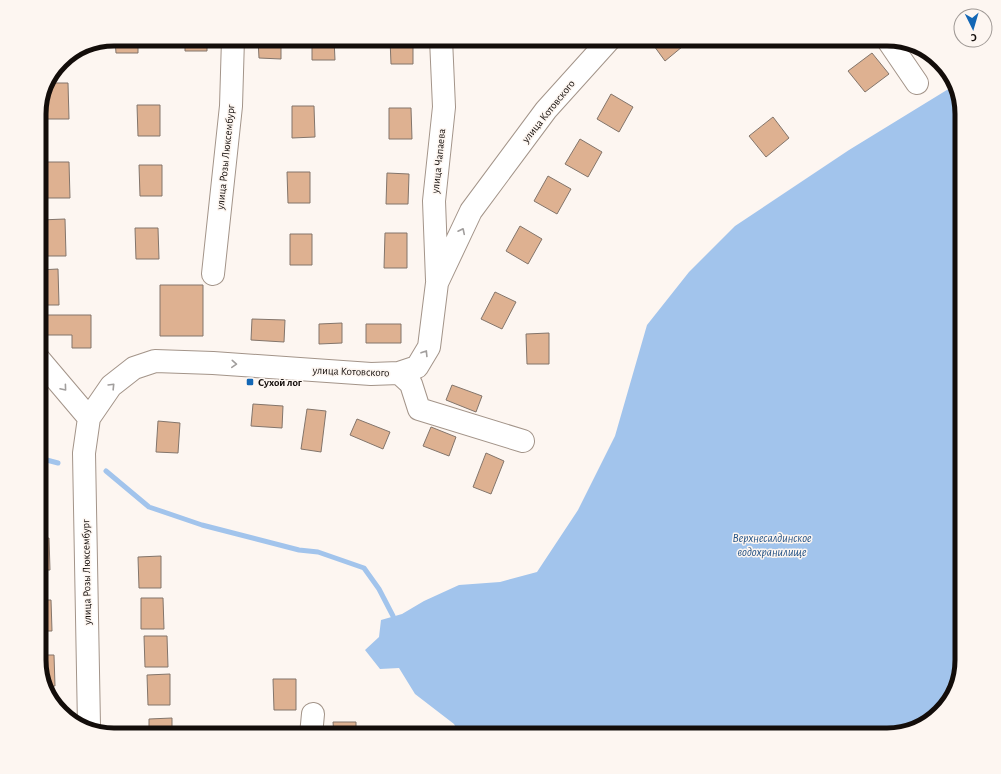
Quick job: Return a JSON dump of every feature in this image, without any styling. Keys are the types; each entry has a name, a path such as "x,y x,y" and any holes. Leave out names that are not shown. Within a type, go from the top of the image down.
{"street":[{"name":"улица Розы Люксембург","path":"213,274 231,106 232,46"},
{"name":"улица Чапаева","path":"437,283 434,201 444,107 441,46"},
{"name":"улица Котовского","path":"89,418 110,386 134,368 155,361 213,363 371,374 399,373 417,367 429,347 437,283 471,211 546,110 604,46"},
{"path":"891,46 917,83"},
{"path":"46,367 89,418"},
{"path":"399,373 411,384 419,408 523,441"},
{"name":"улица Розы Люксембург","path":"89,418 84,453 89,723"},
{"path":"312,728 313,714"}],"water":[{"name":"Верхнесалдинское водохранилище","path":"950,88 954,101 955,114 955,660 954,673 946,694 932,711 917,721 900,727 887,728 456,728 454,724 415,694 399,668 380,669 365,650 379,637 381,620 402,614 424,601 459,585 500,582 537,572 578,510 615,436 647,325 689,272 735,226 849,150"}],"building":[{"path":"116,46 138,46 138,53 116,53"},
{"path":"185,46 207,46 207,51 185,51"},
{"path":"258,46 281,46 281,59 259,58"},
{"path":"312,46 334,46 335,60 312,60"},
{"path":"390,46 413,46 413,64 391,64"},
{"path":"654,46 683,46 665,61"},
{"path":"872,53 889,74 865,92 848,71"},
{"path":"54,83 68,83 69,119 46,119 48,97"},
{"path":"611,94 633,107 619,132 597,119"},
{"path":"137,105 160,105 160,136 138,136"},
{"path":"292,106 314,106 315,137 292,138"},
{"path":"389,108 411,108 412,139 389,139"},
{"path":"773,117 789,138 766,157 749,136"},
{"path":"580,139 602,152 588,177 565,164"},
{"path":"46,162 69,162 70,198 46,198"},
{"path":"139,165 162,165 162,196 140,196"},
{"path":"287,172 310,172 310,203 288,203"},
{"path":"387,173 409,174 408,204 386,204"},
{"path":"548,176 571,189 557,214 534,201"},
{"path":"65,219 66,256 46,256 46,220"},
{"path":"520,226 542,239 528,264 506,251"},
{"path":"135,228 158,228 159,259 136,259"},
{"path":"385,233 407,233 407,268 384,268"},
{"path":"290,234 312,234 312,265 290,265"},
{"path":"58,269 59,305 46,305 46,270"},
{"path":"160,285 203,285 203,336 160,336"},
{"path":"495,292 516,302 502,329 481,319"},
{"path":"46,315 91,315 91,348 72,348 72,335 46,335"},
{"path":"252,319 285,320 284,342 251,340"},
{"path":"342,323 342,343 319,344 319,324"},
{"path":"366,324 401,324 401,343 366,343"},
{"path":"549,333 549,364 527,364 526,334"},
{"path":"452,385 482,396 476,412 446,400"},
{"path":"253,404 283,406 282,428 251,426"},
{"path":"307,409 326,411 321,452 301,449"},
{"path":"357,419 390,432 383,449 350,435"},
{"path":"158,421 180,423 178,453 156,452"},
{"path":"431,427 456,437 449,456 423,446"},
{"path":"486,453 504,461 491,494 473,487"},
{"path":"46,538 49,538 50,570 46,570"},
{"path":"161,556 161,588 139,588 138,557"},
{"path":"141,598 163,598 164,629 141,629"},
{"path":"46,600 51,600 52,631 46,631"},
{"path":"144,636 167,636 168,667 145,667"},
{"path":"46,655 54,655 55,686 51,686 48,677"},
{"path":"170,674 170,705 148,705 147,675"},
{"path":"273,679 296,679 296,710 274,710"},
{"path":"172,718 172,728 149,728 149,719"},
{"path":"333,722 356,722 356,728 333,728"}],"waterway":[{"path":"46,460 58,463"},
{"path":"106,471 149,507 202,525 299,550 318,552 364,568 379,589 393,616"}],"place":[{"name":"Сухой лог","path":"250,382"}]}
